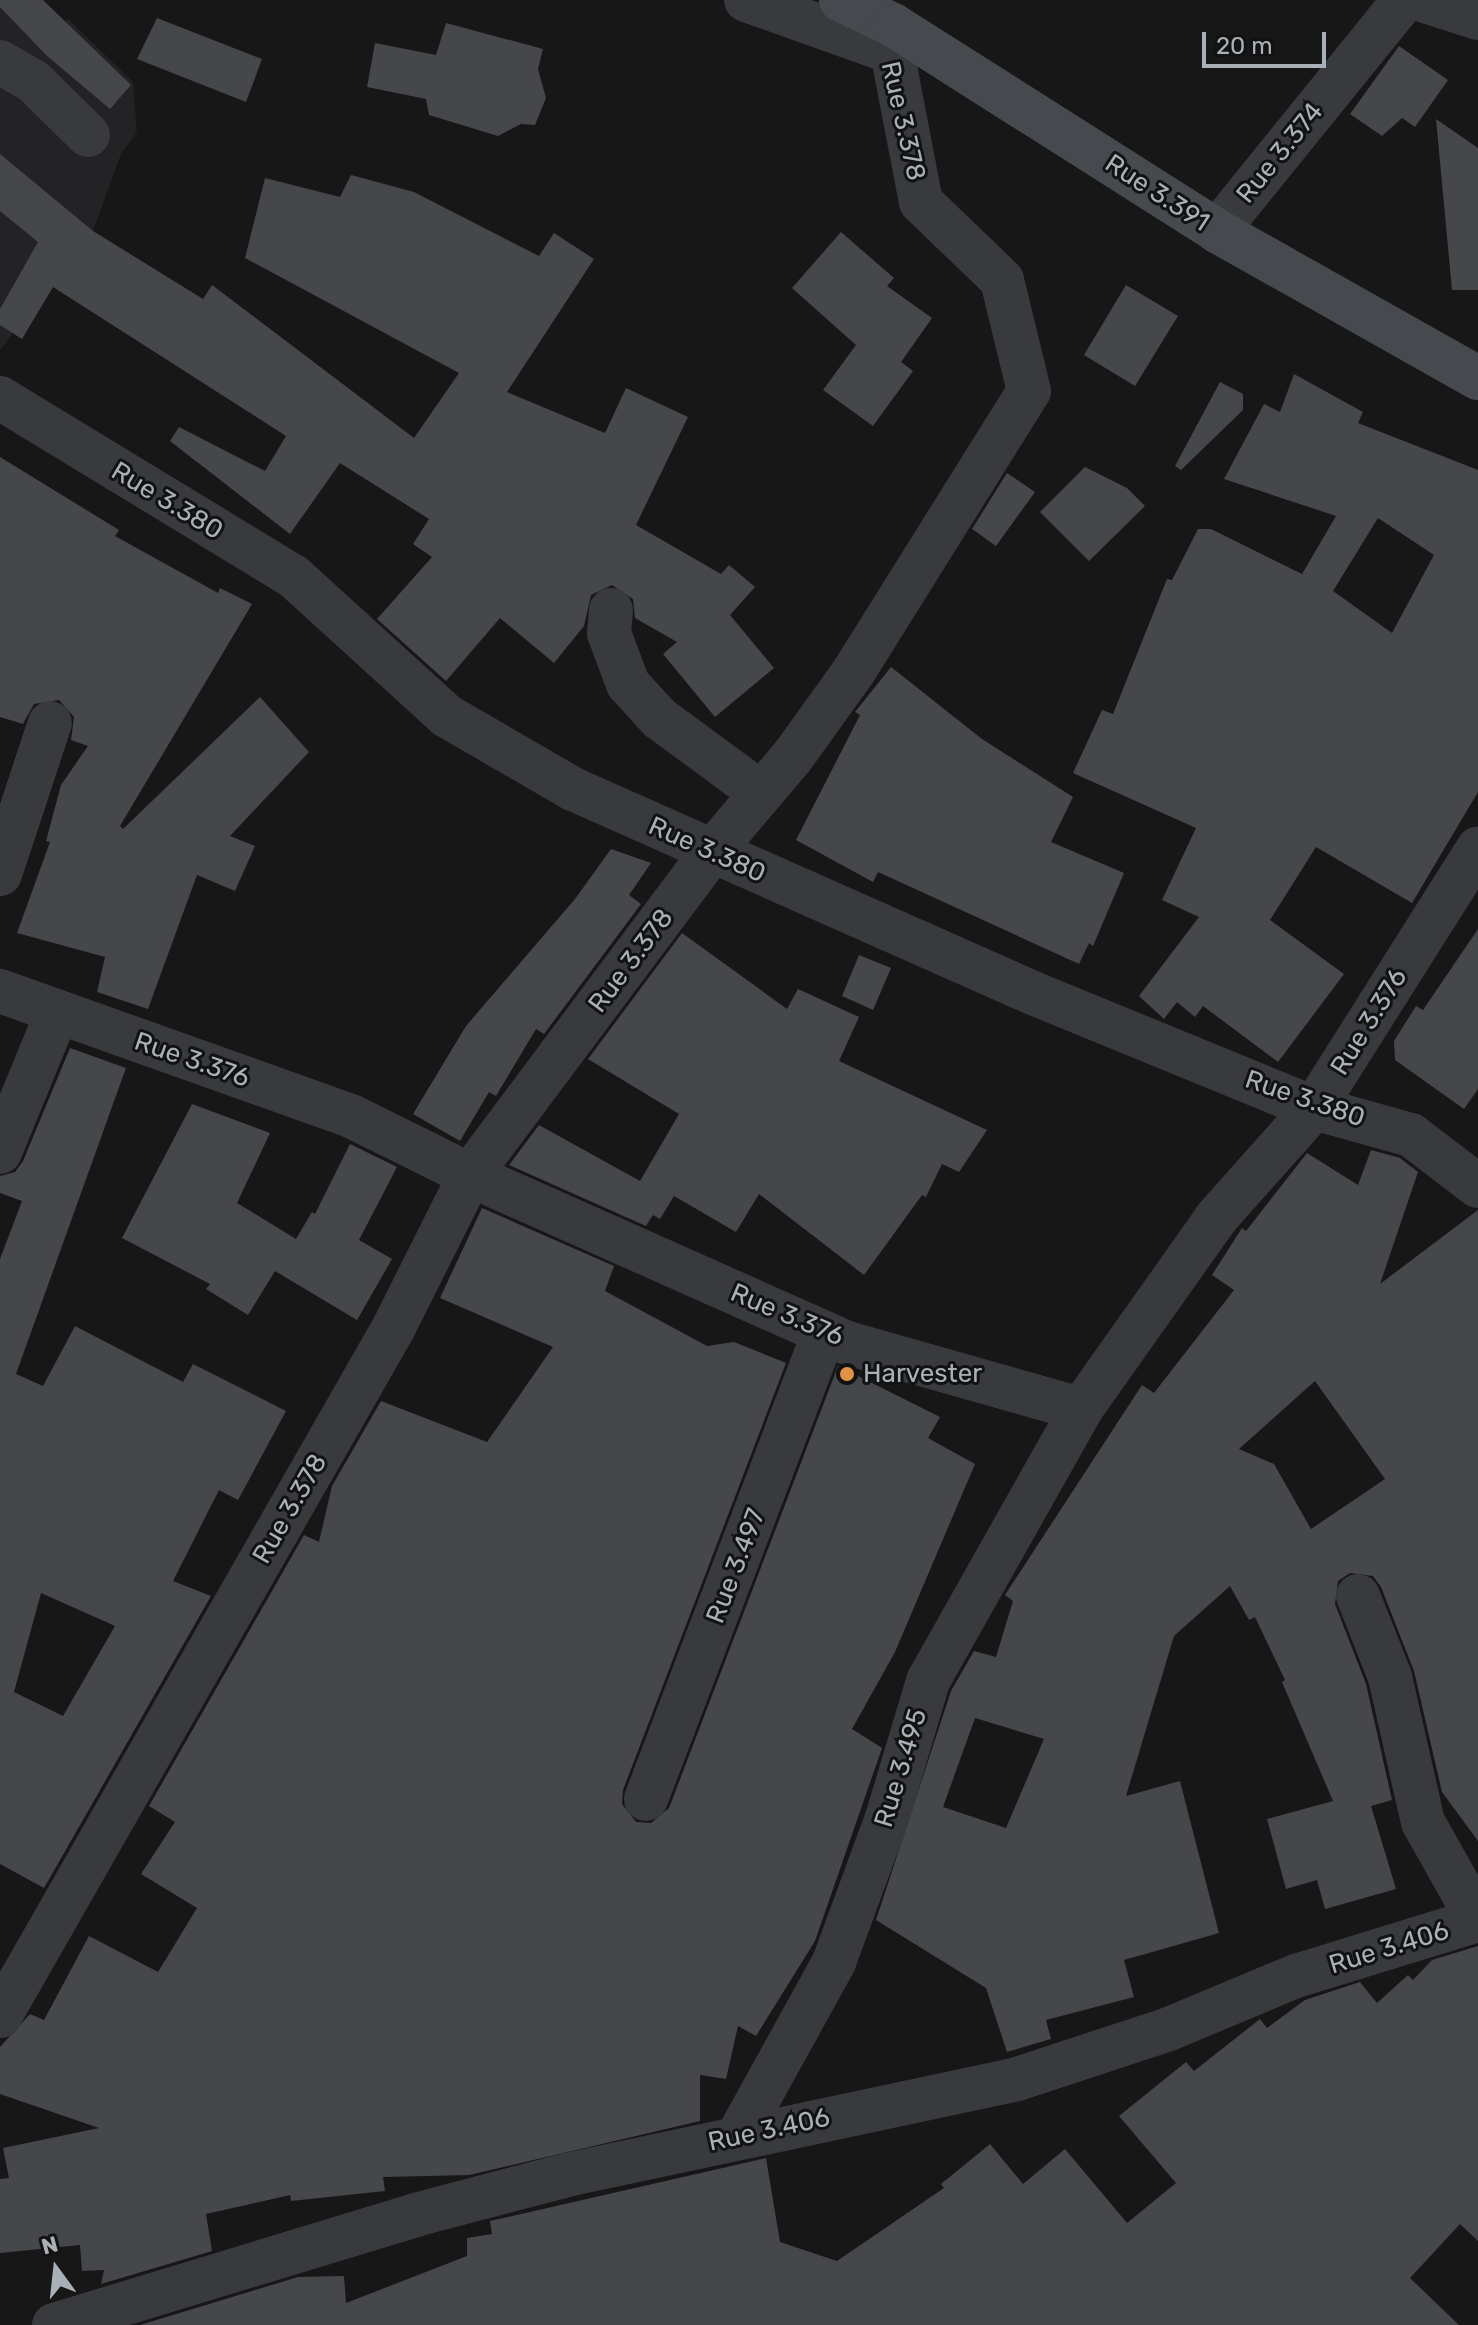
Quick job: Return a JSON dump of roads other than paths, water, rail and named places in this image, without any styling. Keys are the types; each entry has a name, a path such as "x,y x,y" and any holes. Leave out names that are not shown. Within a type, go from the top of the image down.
{"main road":[{"name":"Rue 3.391","path":"841,0 893,25 1217,231 1478,378"}],"street":[{"name":"Rue 3.378","path":"0,2016 394,1327 470,1175 711,853 854,671 1029,391 1002,280 921,202 892,52 746,0"},
{"name":"Rue 3.374","path":"1217,231 1404,0"},
{"path":"1422,0 1478,18"},
{"path":"0,62 33,81 88,135"},
{"name":"Rue 3.380","path":"0,398 293,576 447,716 573,789 711,853 1314,1108 1411,1135 1478,1186"},
{"path":"611,610 609,633 628,684 659,718 761,793"},
{"path":"0,874 50,723"},
{"name":"Rue 3.376","path":"0,991 351,1116 470,1175 824,1333 1081,1409 1216,1218 1314,1108 1478,849"},
{"path":"0,1152 57,1013"},
{"name":"Rue 3.497","path":"646,1799 824,1333"},
{"name":"Rue 3.495","path":"738,2136 834,1962 887,1818 928,1681 1081,1409"},
{"path":"1358,1596 1390,1677 1423,1822 1478,1920"},
{"name":"Rue 3.406","path":"54,2325 415,2215 738,2136 1017,2079 1169,2029 1296,1976 1478,1920"}],"place":[{"name":"Harvester","path":"847,1374"}]}
